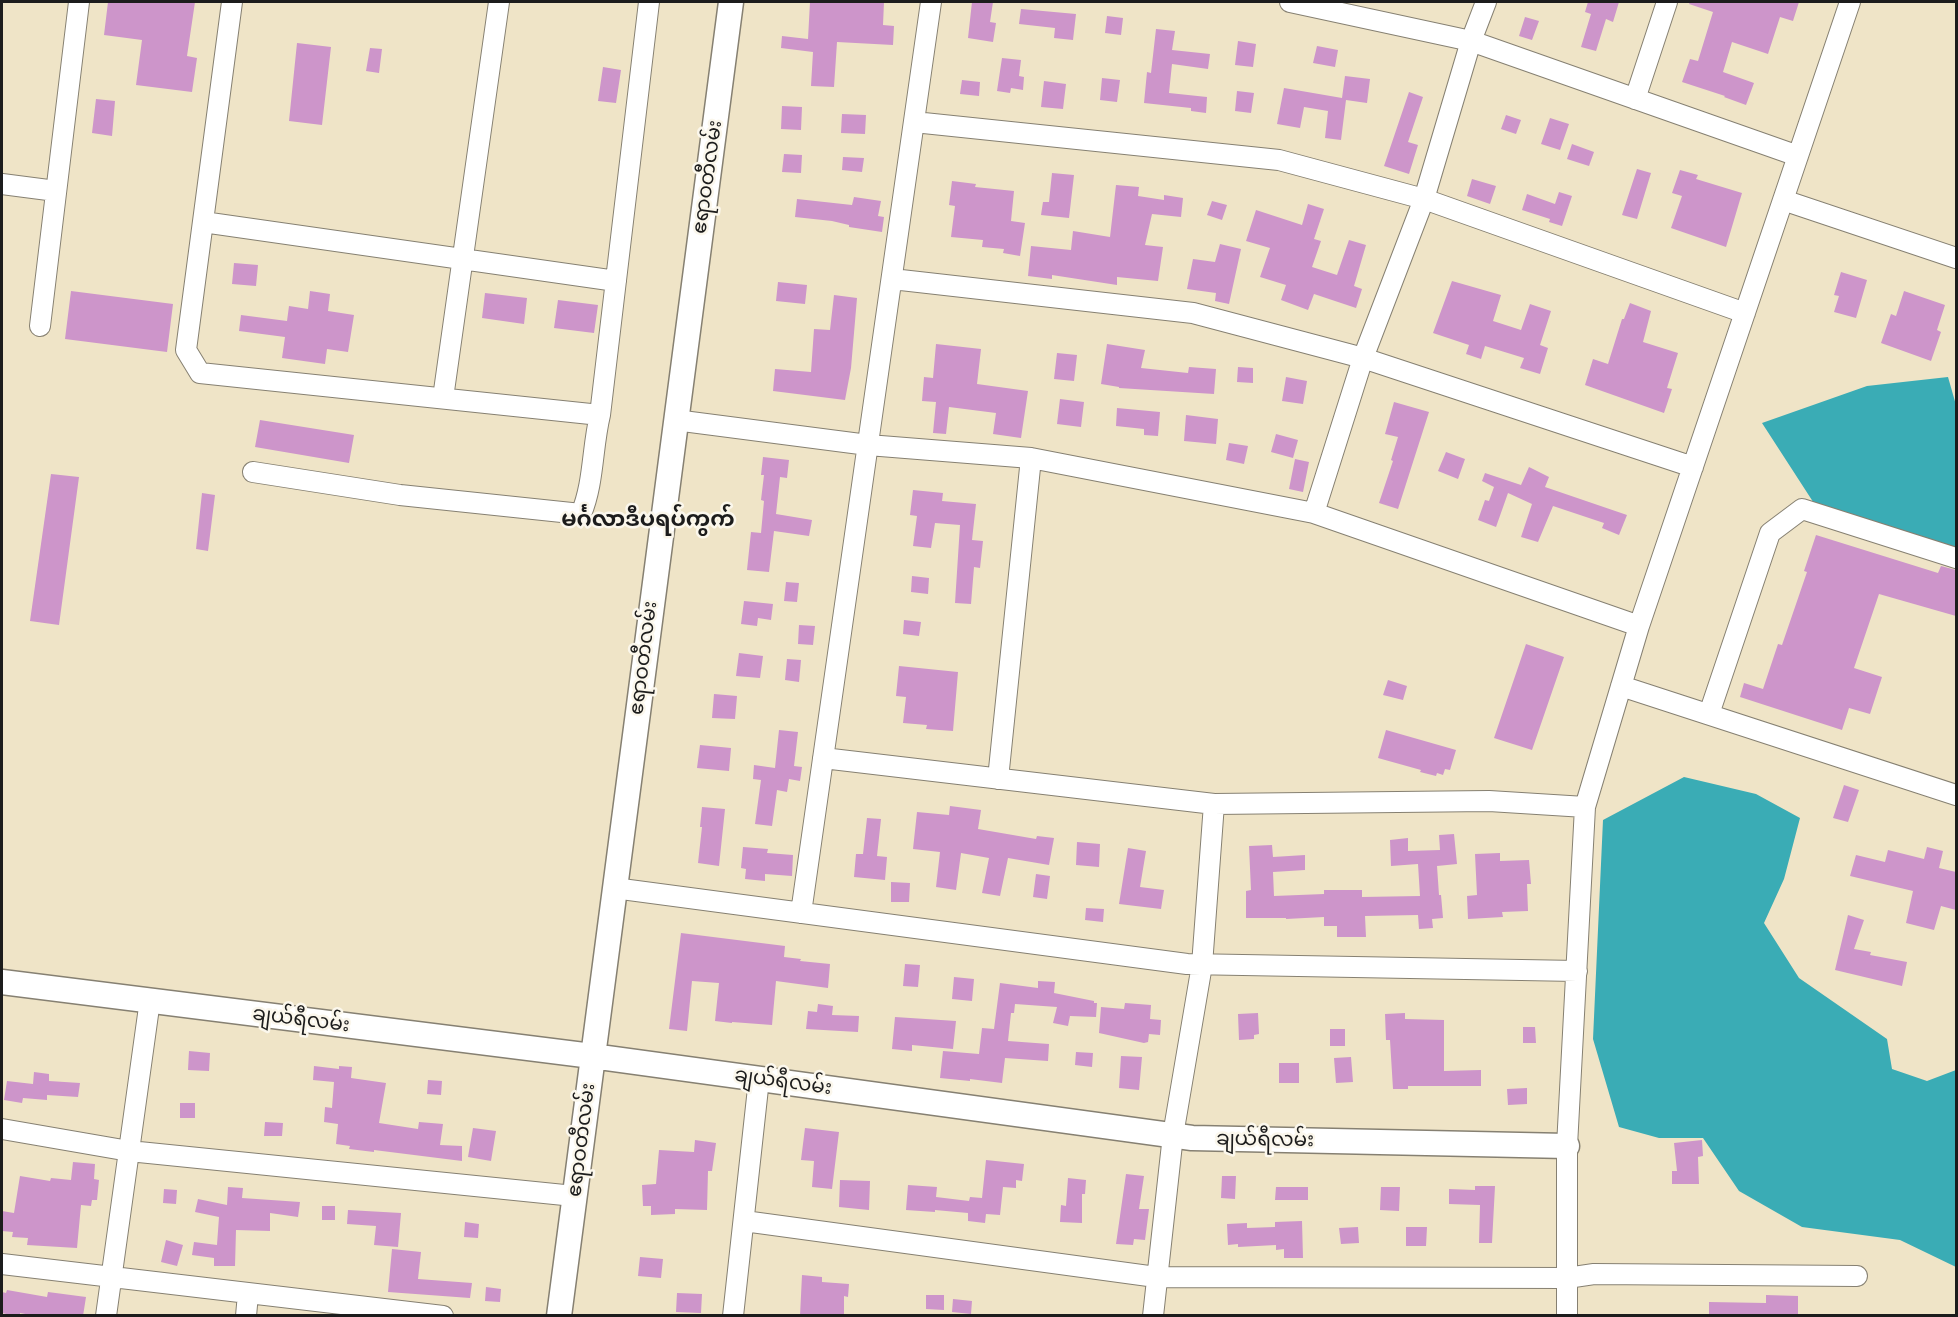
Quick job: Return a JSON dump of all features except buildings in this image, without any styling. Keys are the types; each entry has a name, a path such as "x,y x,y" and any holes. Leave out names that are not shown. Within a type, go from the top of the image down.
{"street":[{"path":"40,326 79,2"},
{"path":"232,2 186,350 200,373 600,415"},
{"path":"443,398 499,2"},
{"path":"254,472 400,495 581,514 587,499 600,415 649,2"},
{"name":"ဧရာဝတီလမ်း","path":"559,1316 731,2"},
{"path":"801,913 932,2"},
{"path":"1290,2 1314,4 1471,41 1798,156"},
{"path":"1314,513 1363,357 1424,199 1471,41 1485,2"},
{"path":"1635,99 1667,2"},
{"path":"1567,1316 1568,1146 1585,807 1640,626 1850,2"},
{"path":"914,122 1279,160 1424,199 1745,313"},
{"path":"2,184 56,191"},
{"path":"1783,200 1956,258"},
{"path":"203,222 616,281"},
{"path":"892,279 1193,313 1363,357 1693,467"},
{"path":"675,420 868,445 1031,458 1314,513 1640,626"},
{"path":"998,779 1031,458"},
{"path":"1709,714 1770,533 1802,509 1956,558"},
{"path":"1621,686 1956,795"},
{"path":"824,758 1214,804 1489,801 1585,807"},
{"path":"1153,1316 1173,1135 1202,965 1214,804"},
{"path":"614,888 1187,964 1576,971"},
{"name":"ချယ်ရီလမ်း","path":"2,982 592,1056 1192,1138 1568,1146"},
{"path":"106,1316 150,1000"},
{"path":"733,1316 759,1079"},
{"path":"2,1129 129,1151 574,1196"},
{"path":"744,1221 1156,1277 1567,1278 1594,1274 1857,1276"},
{"path":"2,1264 381,1312 443,1316"},
{"path":"246,1316 248,1294"}],"water":[{"path":"1948,377 1956,405 1956,556 1819,511 1762,423 1867,386"},
{"path":"1684,777 1756,794 1800,818 1784,879 1764,923 1799,978 1887,1039 1892,1069 1927,1081 1956,1070 1956,1267 1900,1240 1802,1227 1739,1191 1703,1138 1659,1138 1619,1127 1593,1039 1603,820"}],"district":[{"name":"မင်္ဂလာဒီပရပ်ကွက်","path":"648,520"}]}
